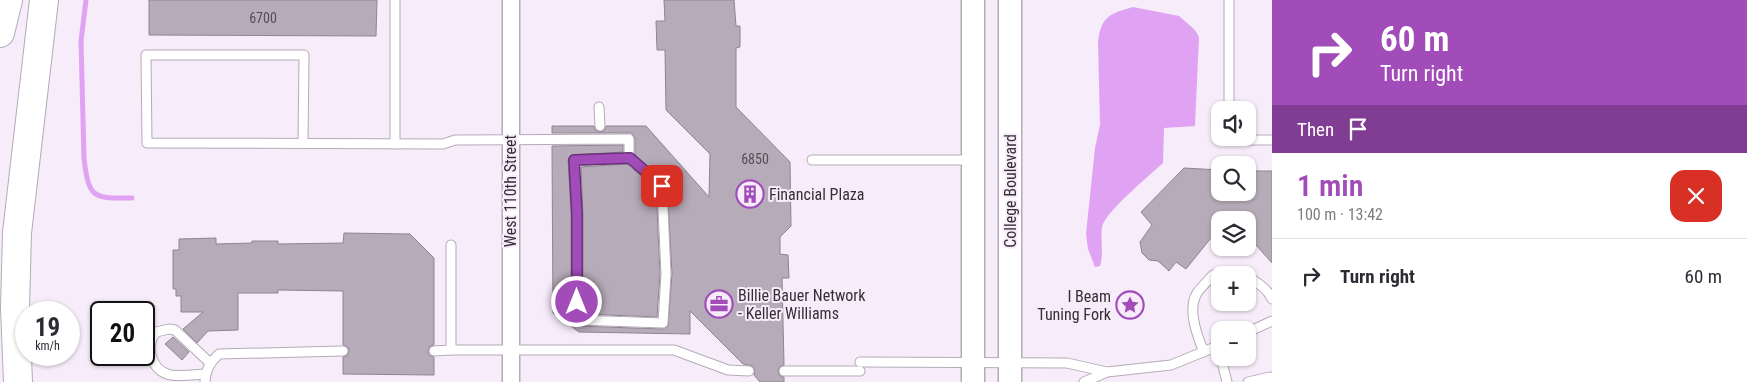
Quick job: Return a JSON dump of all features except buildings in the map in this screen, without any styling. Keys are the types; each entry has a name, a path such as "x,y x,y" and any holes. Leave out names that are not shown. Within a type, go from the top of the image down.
{"highway":[{"path":"0,34 8,0"},
{"path":"18,382 15,308 18,233 44,0"}],"main road":[{"path":"973,0 973,373"},
{"name":"College Boulevard","path":"1010,0 1010,373"}],"street":[{"name":"West 110th Street","path":"510,382 511,0"}],"lane":[{"path":"395,0 395,144"},
{"path":"1229,101 1230,0"},
{"path":"303,143 304,55 146,55 147,143 443,144 454,140 630,139 630,158 662,186 666,274 663,323 577,320 577,214 574,160 630,158"},
{"path":"599,107 600,126"},
{"path":"1256,140 1272,140"},
{"path":"812,160 973,160"},
{"path":"450,245 450,350"},
{"path":"1204,352 1194,324 1194,308 1196,294 1211,277"},
{"path":"1256,281 1270,294 1272,299"},
{"path":"1256,328 1272,320"},
{"path":"210,363 175,330 169,329 156,332 150,343 152,360 155,367 162,374 172,377 206,378 210,363 220,354 343,351"},
{"path":"860,362 973,373 1010,373 1066,363 1107,372 1171,366 1211,349"},
{"path":"434,351 674,350 728,370 749,371"},
{"path":"1223,366 1227,382"},
{"path":"784,371 860,372"},
{"path":"1084,382 1107,372"},
{"path":"1248,382 1270,378 1271,382"}],"shaded area":[{"path":"1133,7 1179,16 1195,30 1199,37 1195,126 1164,128 1163,163 1119,203 1105,220 1102,227 1100,266 1095,267 1088,249 1086,234 1095,148 1100,125 1098,41 1102,26 1108,17"}],"waterway":[{"path":"86,0 81,41 84,159 88,182 91,189 101,196 132,198"}],"place":[{"name":"Financial Plaza","path":"750,194"},
{"name":"Billie Bauer Network - Keller Williams","path":"719,304"},
{"name":"I Beam Tuning Fork","path":"1130,305"}],"route":[{"path":"577,302 577,214 574,160 630,158 662,186"}]}
